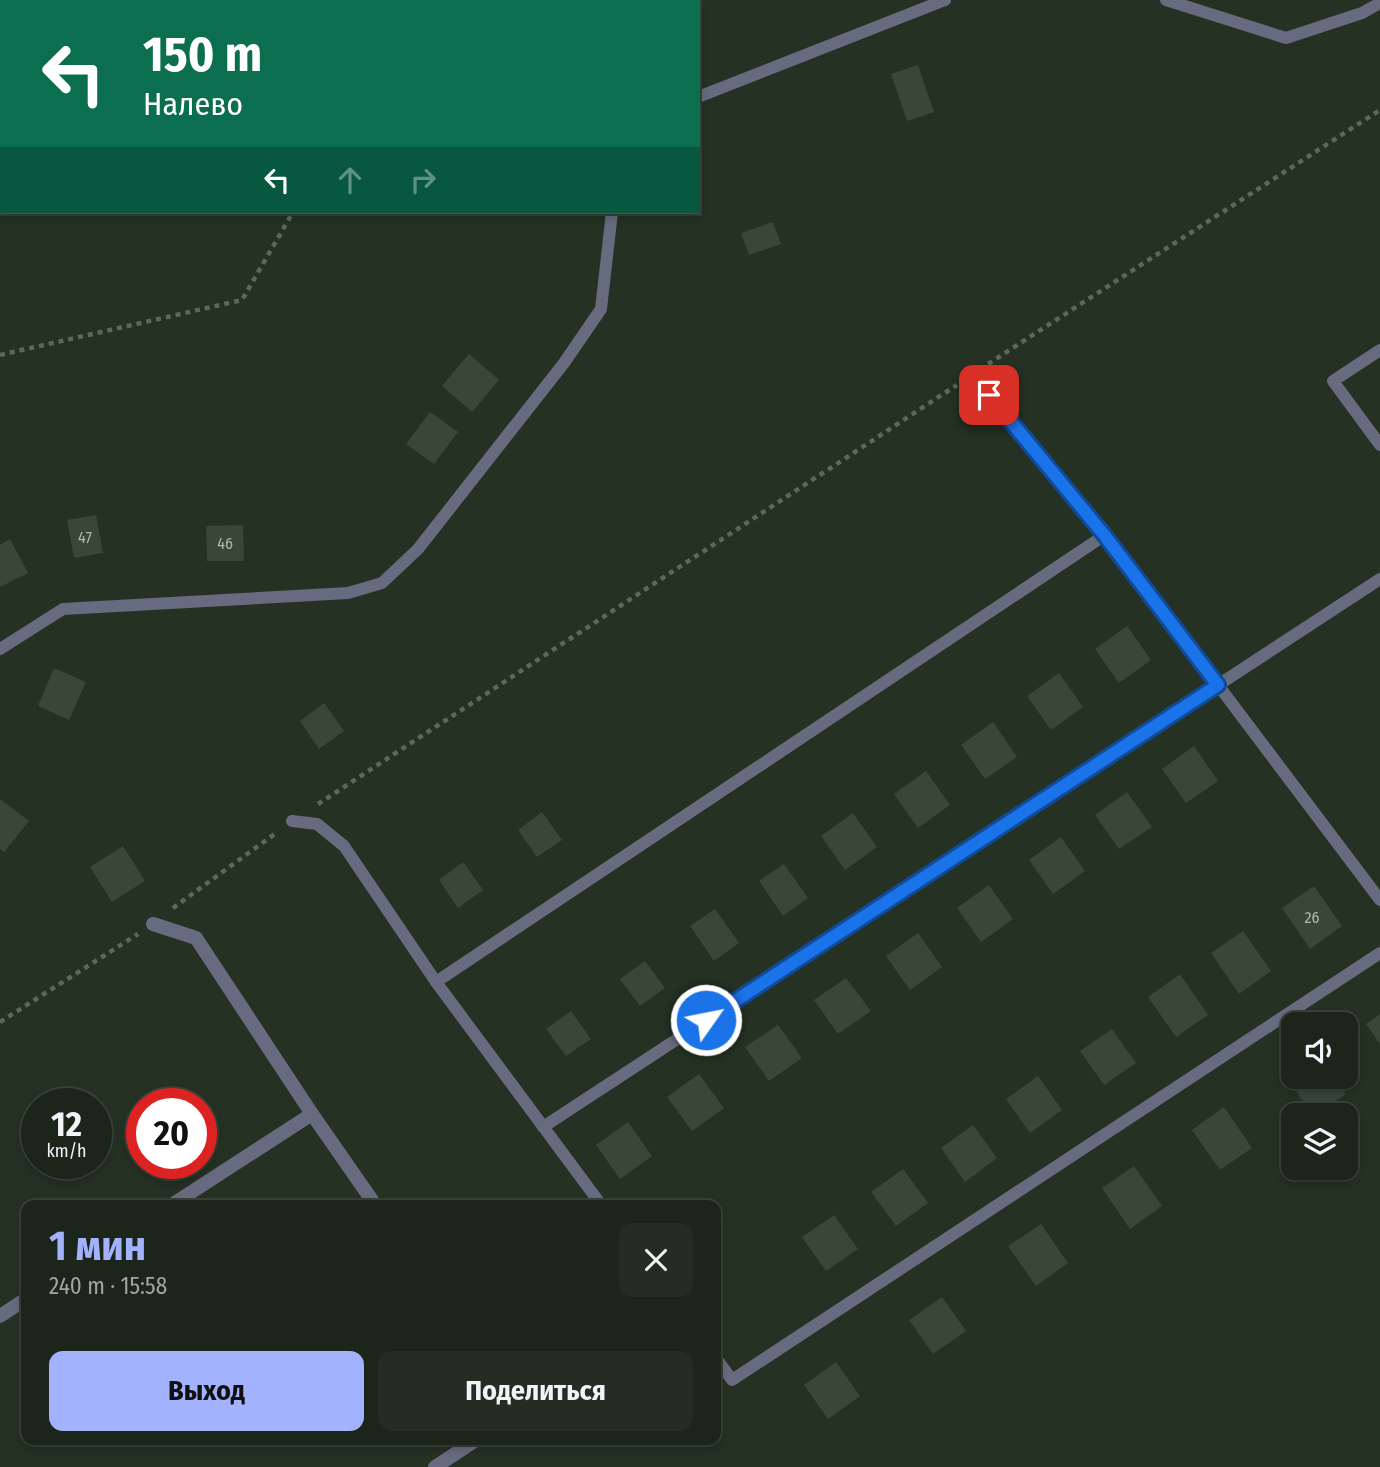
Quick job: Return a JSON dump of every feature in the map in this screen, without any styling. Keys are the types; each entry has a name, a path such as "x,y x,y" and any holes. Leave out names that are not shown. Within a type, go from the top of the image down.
{"street":[{"path":"153,924 196,937 372,1200"},
{"path":"179,1200 312,1114"},
{"path":"0,1315 21,1302"},
{"path":"435,1467 468,1445"}],"lane":[{"path":"700,96 945,0"},
{"path":"1166,0 1286,38 1362,13 1380,3"},
{"path":"0,649 63,609 348,593 382,583 418,549 564,363 601,309 612,214"},
{"path":"1380,350 1333,380 1380,445"},
{"path":"972,375 1105,536 1380,900"},
{"path":"436,982 1105,536"},
{"path":"543,1127 1380,579"},
{"path":"292,821 317,824 344,846 436,982 598,1200"},
{"path":"721,1365 732,1380 1380,953"}],"path":[{"path":"0,1022 153,924 292,821 1380,110"},
{"path":"0,355 242,300 292,214"}],"building":[{"path":"918,65 934,112 907,121 891,74"},
{"path":"773,222 781,244 749,255 741,233"},
{"path":"469,354 499,380 472,412 442,386"},
{"path":"430,412 458,432 434,464 406,444"},
{"path":"96,515 103,553 74,558 67,520"},
{"path":"243,525 244,561 207,561 206,526"},
{"path":"10,539 28,573 0,587 0,545"},
{"path":"1127,626 1151,660 1119,683 1095,649"},
{"path":"54,668 86,682 69,720 38,706"},
{"path":"1059,673 1083,707 1051,730 1027,696"},
{"path":"324,703 344,731 319,749 300,721"},
{"path":"993,722 1017,757 985,779 961,745"},
{"path":"1194,746 1218,781 1186,803 1162,769"},
{"path":"926,771 950,805 918,828 894,794"},
{"path":"1127,792 1152,827 1119,849 1095,815"},
{"path":"0,799 29,821 4,852 0,849"},
{"path":"542,812 562,840 537,857 518,830"},
{"path":"853,813 877,847 845,870 821,836"},
{"path":"1061,837 1085,871 1053,894 1029,860"},
{"path":"123,846 145,881 112,902 90,867"},
{"path":"463,862 483,890 458,908 439,880"},
{"path":"784,864 808,898 783,916 759,881"},
{"path":"989,885 1013,919 981,942 957,908"},
{"path":"1314,886 1342,926 1310,949 1282,908"},
{"path":"715,909 739,943 714,961 690,926"},
{"path":"1243,931 1271,971 1239,994 1211,953"},
{"path":"918,933 942,967 910,990 886,956"},
{"path":"645,961 665,988 640,1006 620,979"},
{"path":"1180,974 1208,1015 1176,1037 1148,997"},
{"path":"846,978 871,1011 838,1034 814,1000"},
{"path":"571,1011 591,1039 566,1056 546,1029"},
{"path":"1380,1014 1380,1044 1366,1024"},
{"path":"778,1025 802,1058 769,1081 745,1047"},
{"path":"1112,1029 1136,1063 1104,1085 1080,1051"},
{"path":"699,1074 724,1108 692,1131 667,1097"},
{"path":"1038,1076 1062,1110 1030,1133 1006,1099"},
{"path":"1295,1089 1342,1089 1346,1094 1333,1103 1304,1103"},
{"path":"1224,1107 1252,1148 1220,1170 1192,1130"},
{"path":"628,1122 652,1156 620,1179 596,1145"},
{"path":"973,1125 997,1158 965,1182 941,1148"},
{"path":"1134,1166 1162,1206 1130,1229 1102,1188"},
{"path":"903,1169 928,1203 896,1226 871,1192"},
{"path":"834,1215 858,1249 826,1271 802,1237"},
{"path":"1041,1224 1068,1263 1036,1286 1008,1246"},
{"path":"942,1297 966,1331 933,1354 909,1320"},
{"path":"836,1362 860,1396 828,1419 804,1385"}],"route":[{"path":"706,1020 1218,685 1105,536 989,395"}]}
